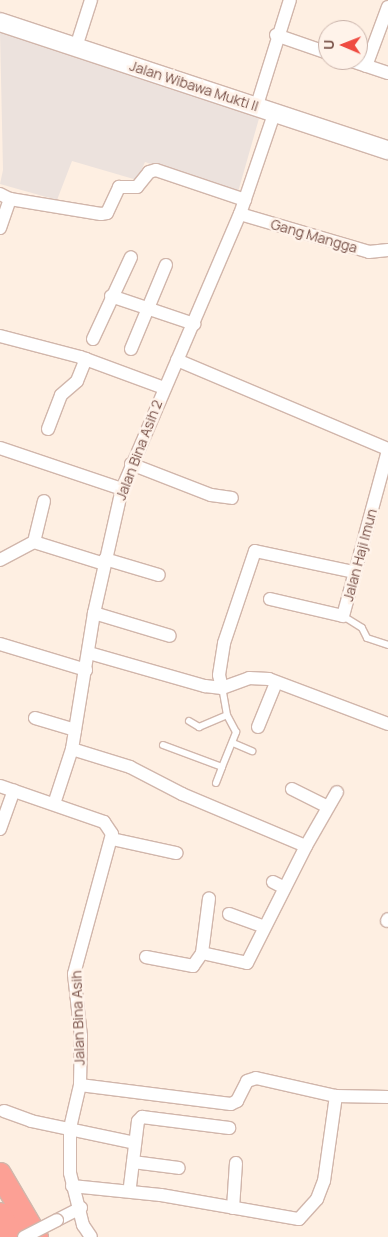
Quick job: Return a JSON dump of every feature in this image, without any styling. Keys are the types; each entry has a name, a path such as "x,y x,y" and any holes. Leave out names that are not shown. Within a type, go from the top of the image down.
{"highway":[{"path":"0,1174 36,1237"},
{"path":"0,1214 13,1237"}],"main road":[{"name":"Jalan Wibawa Mukti II","path":"0,22 257,105 388,150"}],"street":[{"path":"76,47 91,0"},
{"path":"257,105 276,36 290,0"},
{"path":"368,60 388,8"},
{"path":"276,36 318,50"},
{"path":"368,63 388,68"},
{"path":"368,63 388,73"},
{"name":"Jalan Bina Asih 2","path":"54,804 72,749 94,613 122,489 131,464 194,324 240,214 275,112"},
{"path":"0,228 5,196 102,214 106,213 119,187 137,187 149,172 156,170 245,200"},
{"name":"Gang Mangga","path":"240,214 369,252 388,250"},
{"path":"93,339 111,296 131,257"},
{"path":"131,349 146,308 166,265"},
{"path":"111,296 194,324"},
{"path":"0,336 86,359 164,388"},
{"path":"48,429 61,396 76,381 86,359"},
{"path":"177,360 388,449"},
{"path":"0,448 122,489"},
{"name":"Jalan Haji Imun","path":"270,598 339,617 343,616 388,449"},
{"path":"131,464 211,495 232,498"},
{"path":"34,542 44,501"},
{"path":"0,560 34,542 158,575"},
{"path":"222,688 219,674 224,643 255,551 354,572"},
{"path":"94,613 170,636"},
{"path":"0,644 86,670"},
{"path":"89,653 205,686 222,688 259,677 388,724"},
{"path":"258,727 276,683"},
{"path":"35,718 75,730"},
{"path":"72,749 130,767 182,794 306,846"},
{"path":"0,786 104,822 112,839 176,853"},
{"path":"0,829 14,790"},
{"path":"292,790 328,807"},
{"path":"202,953 247,963 306,846 337,792"},
{"name":"Jalan Bina Asih","path":"91,1237 83,1225 81,1208 72,1186 70,1128 80,1085 78,1012 74,974 80,945 112,839"},
{"path":"273,882 285,888"},
{"path":"146,957 193,966 202,953 209,898"},
{"path":"229,914 264,927"},
{"path":"80,1085 230,1104 238,1101 247,1081 256,1078 336,1096 388,1097"},
{"path":"72,1186 301,1219 317,1199 324,1181 336,1096"},
{"path":"4,1111 31,1121 135,1143"},
{"path":"130,1186 138,1121 142,1117 229,1128"},
{"path":"133,1162 179,1168"},
{"path":"233,1208 236,1163"},
{"path":"24,1237 81,1208"}],"lane":[{"path":"343,616 362,628 367,638 388,645"},
{"path":"216,783 236,732 227,715 222,688"},
{"path":"189,721 199,727 227,715"},
{"path":"233,742 252,751"},
{"path":"163,745 222,767"}],"shaded area":[{"path":"0,32 260,115 238,192 145,162 137,180 72,161 57,200 0,184 3,170"}]}
